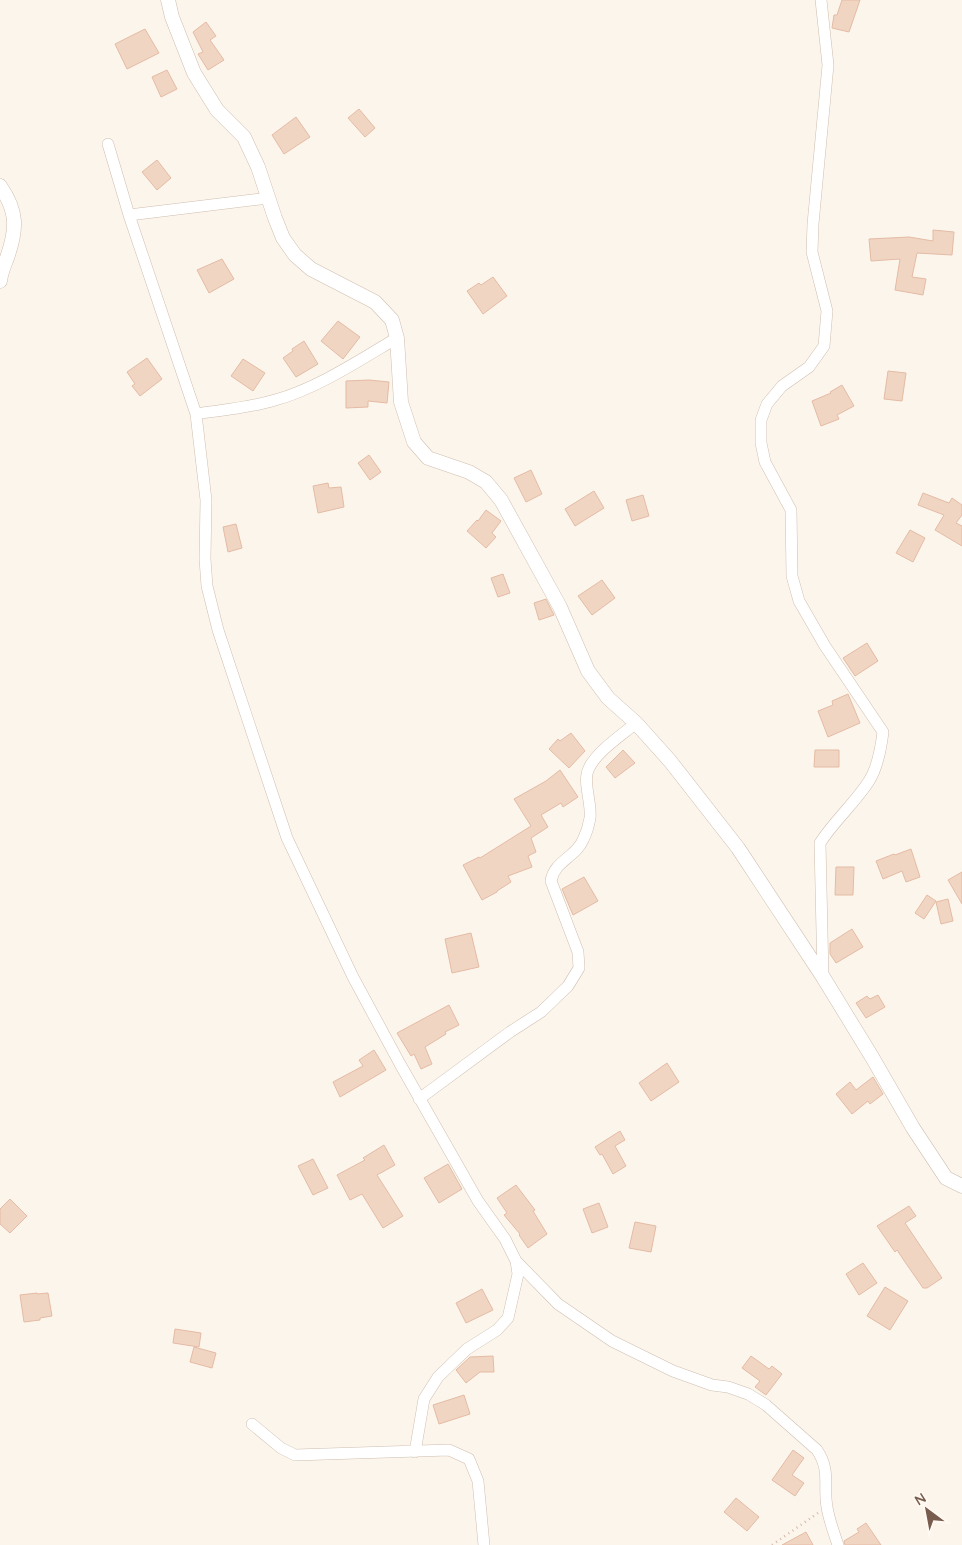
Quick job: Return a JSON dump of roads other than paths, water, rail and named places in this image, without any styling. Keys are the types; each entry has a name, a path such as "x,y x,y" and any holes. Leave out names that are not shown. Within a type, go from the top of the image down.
{"street":[{"path":"168,0 172,17 194,73 217,110 244,137 258,167 275,218 284,238 295,255 311,269 375,302 392,320 397,338 400,402 414,442 428,458 469,472 486,482 501,500 560,607 588,671 608,698 636,723 670,761 738,848 824,977 912,1128 946,1178 962,1186"},
{"path":"821,0 828,65 812,252 827,311 824,346 809,367 782,386 767,404 761,420 761,442 765,462 791,510 792,576 799,601 825,646 883,732 880,752 870,780 820,843 824,977"},
{"path":"108,144 129,215 196,414 206,500 205,560 207,586 218,630 288,838 353,977 419,1099 478,1201 505,1239 516,1261 558,1304 612,1341 673,1372 712,1385 728,1387 748,1394 766,1404 817,1450 821,1456 827,1476 827,1507 838,1545"},
{"path":"0,186 13,210 16,226 0,273 0,281"},
{"path":"129,215 269,198"},
{"path":"196,414 247,407 276,400 316,384 397,338"},
{"path":"419,1099 510,1032 541,1012 568,986 579,968 578,952 551,881 552,872 583,841 590,817 588,770 596,757 636,723"},
{"path":"415,1452 424,1399 438,1377 467,1349 497,1330 508,1318 518,1274 516,1261"},
{"path":"252,1424 281,1448 296,1456 449,1450 469,1459 478,1481 484,1545"}]}
